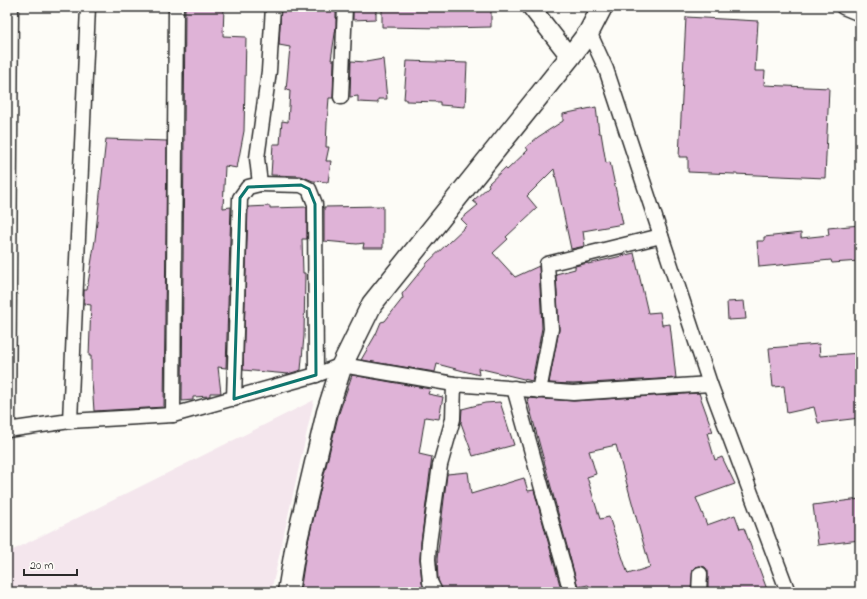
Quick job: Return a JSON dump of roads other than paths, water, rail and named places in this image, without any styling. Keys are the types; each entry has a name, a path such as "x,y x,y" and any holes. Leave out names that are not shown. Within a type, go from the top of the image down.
{"main road":[{"path":"288,592 296,544 325,420 342,365 372,304 570,57 589,32 602,7"}],"street":[{"path":"11,7 7,430 70,421 173,415 316,375 342,365 454,384 574,394 710,384"},
{"path":"70,421 88,7"},
{"path":"173,415 176,7"},
{"path":"260,184 257,158 269,71 273,7"},
{"path":"341,97 345,7"},
{"path":"531,7 570,57"},
{"path":"843,7 860,14"},
{"path":"589,32 606,70 710,384 788,592"},
{"path":"234,399 240,198 248,187 260,184 301,185 309,189 315,204 316,375"},
{"path":"539,390 551,329 547,264 661,236"},
{"path":"435,592 430,582 428,559 429,543 440,465 453,419 454,384"},
{"path":"514,388 572,592"},
{"path":"699,592 700,574"}]}
